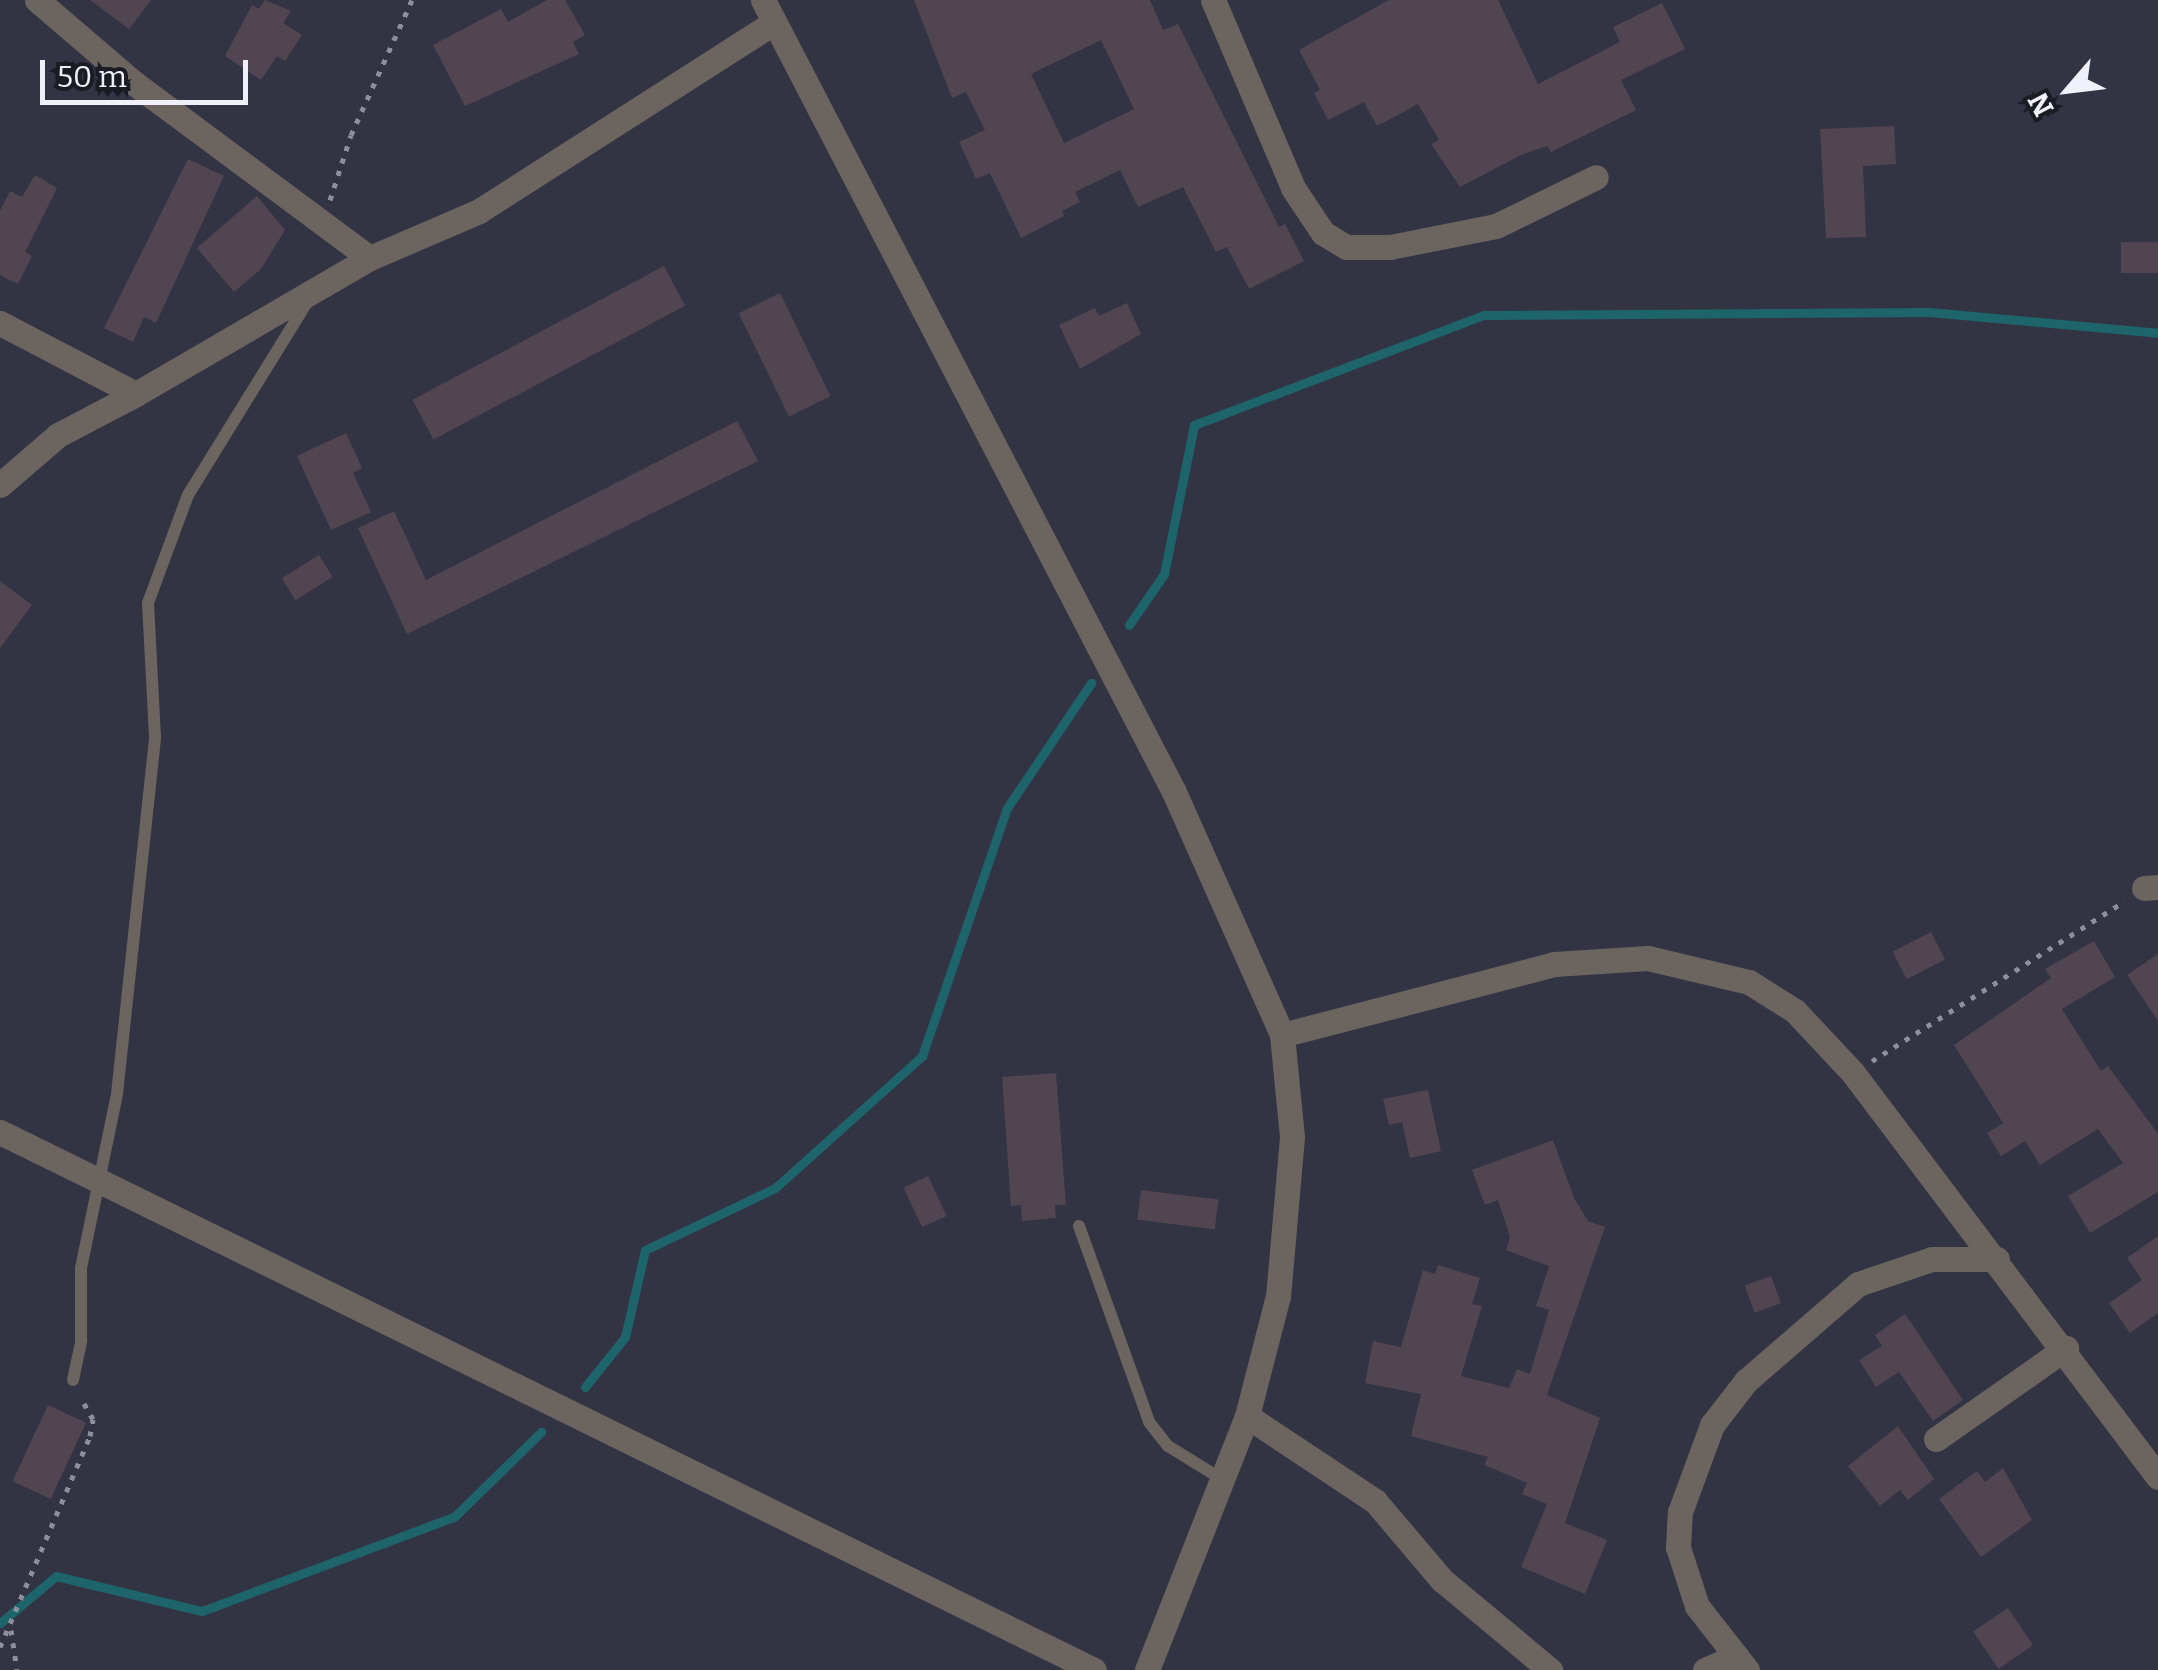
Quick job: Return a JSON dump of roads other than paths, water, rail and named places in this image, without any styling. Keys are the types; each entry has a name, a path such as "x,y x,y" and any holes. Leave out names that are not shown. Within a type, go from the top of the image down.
{"street":[{"path":"37,0 326,228 370,258"},
{"path":"1222,3 1293,188 1323,233 1346,247 1390,247 1496,226 1596,177"},
{"path":"0,486 58,435 370,258 479,212 769,11 1174,792 1282,1035 1292,1137 1280,1276 1247,1416 1147,1670"},
{"path":"0,323 136,394"},
{"path":"1282,1035 1535,968 1648,958 1749,982 1794,1010 1852,1073 2066,1348 2158,1476"},
{"path":"0,1132 1094,1670"},
{"path":"1706,1670 1741,1663 1696,1606 1678,1547 1680,1512 1712,1425 1746,1381 1858,1284 1932,1259 1998,1259"},
{"path":"1936,1439 2066,1348"},
{"path":"1247,1416 1375,1500 1442,1580 1550,1670"}],"lane":[{"path":"74,1380 81,1268 117,1094 154,738 148,603 188,496 314,291"},
{"path":"1080,1226 1148,1422 1168,1446 1224,1480"}],"waterway":[{"path":"1129,625 1164,574 1194,425 1484,315 1929,312 2158,333"},
{"path":"585,1387 625,1337 645,1250 775,1188 922,1056 1007,808 1091,683"},
{"path":"0,1623 56,1576 202,1611 454,1517 541,1432"}]}
